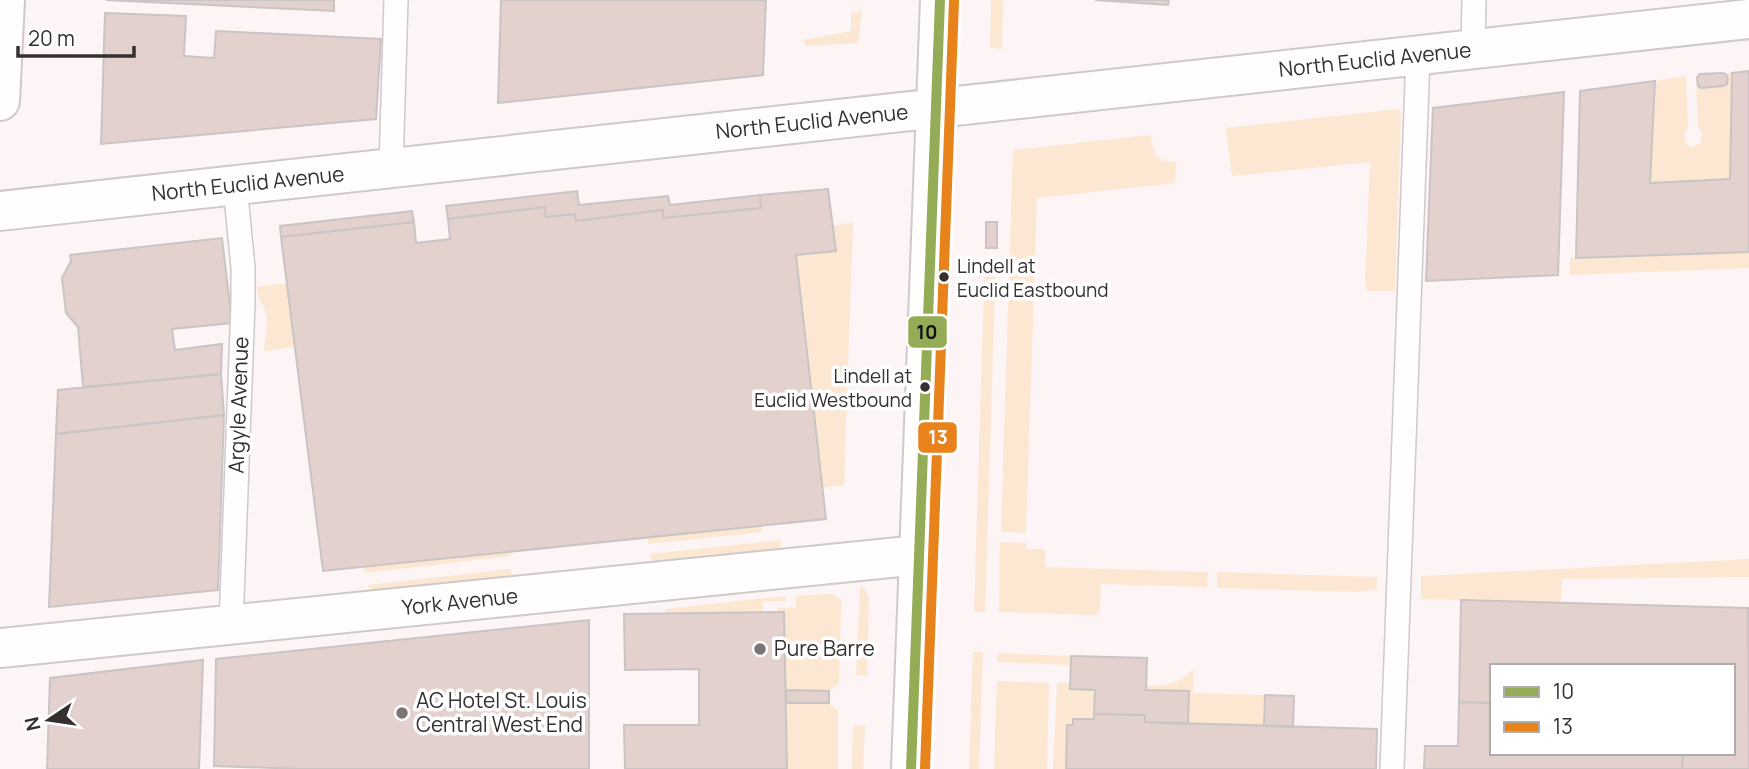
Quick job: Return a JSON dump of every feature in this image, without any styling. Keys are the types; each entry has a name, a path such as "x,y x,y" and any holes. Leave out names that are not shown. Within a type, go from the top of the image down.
{"street":[{"path":"0,101 5,0"},
{"path":"911,769 940,0"},
{"name":"North Euclid Avenue","path":"0,211 1749,19"},
{"name":"York Avenue","path":"0,648 919,555"}],"lane":[{"path":"391,168 396,0"},
{"path":"1474,0 1474,49"},
{"path":"1392,769 1418,55"},
{"name":"Argyle Avenue","path":"231,625 243,303 242,255 234,185"}],"shaded area":[{"path":"991,0 1003,0 1002,49 990,48"},
{"path":"862,11 858,43 805,46 804,40 851,31 851,13"},
{"path":"1732,73 1730,179 1650,183 1655,81 1686,76 1688,128 1684,133 1685,142 1691,147 1701,143 1702,133 1698,127 1696,82 1701,88 1723,86 1727,83 1726,74"},
{"path":"1399,109 1401,116 1395,291 1368,291 1365,284 1370,162 1232,176 1226,128"},
{"path":"1150,135 1155,154 1164,161 1176,162 1175,183 1037,198 1026,533 1001,532 1013,150"},
{"path":"853,222 844,485 822,488 796,255 835,251 833,226"},
{"path":"1749,252 1749,268 1570,275 1570,258"},
{"path":"996,257 985,612 974,612 985,258"},
{"path":"287,283 295,347 264,351 267,319 257,287"},
{"path":"761,525 762,532 648,544 648,537"},
{"path":"780,540 781,551 653,563 650,554"},
{"path":"1000,542 1026,543 1026,549 1045,549 1045,567 1208,572 1207,587 1101,584 1100,612 1094,615 999,612"},
{"path":"510,551 511,556 365,573 364,567"},
{"path":"1749,559 1749,577 1562,579 1561,603 1421,599 1421,576"},
{"path":"511,569 511,574 506,579 376,594 367,585"},
{"path":"1217,572 1378,577 1376,589 1359,592 1217,588"},
{"path":"860,586 869,598 867,676 856,675"},
{"path":"833,594 841,600 839,683 829,691 786,690 784,613 778,612 778,608 796,607 796,596"},
{"path":"786,596 786,601 763,601 763,613 666,614 665,609"},
{"path":"973,652 983,652 979,769 969,769"},
{"path":"998,653 1071,656 1071,665 997,662"},
{"path":"1193,669 1193,693 1265,695 1264,726 1188,724 1189,691 1146,690 1146,686 1178,681"},
{"path":"997,681 1049,683 1047,769 994,769"},
{"path":"1057,683 1070,683 1070,690 1095,690 1094,719 1073,719 1073,725 1067,725 1066,769 1053,769"},
{"path":"786,703 829,703 838,711 838,769 787,769"},
{"path":"853,725 865,726 863,769 852,769"}],"building":[{"path":"106,0 334,0 334,11"},
{"path":"501,0 766,0 763,75 498,103"},
{"path":"1095,0 1169,0 1168,5"},
{"path":"105,13 186,16 184,56 214,58 216,31 381,39 376,119 101,144"},
{"path":"1749,71 1749,252 1576,258 1580,91 1655,81 1650,183 1730,179 1732,73"},
{"path":"1700,74 1726,74 1727,84 1701,88 1698,86 1697,77"},
{"path":"1564,92 1558,275 1426,281 1433,108"},
{"path":"828,189 836,251 796,255 826,519 323,571 281,237 414,222 416,243 450,239 448,219 545,207 546,217 575,214 576,221 663,210 663,218 761,208 760,195"},
{"path":"577,191 579,205 668,196 670,205 760,195 761,208 663,218 663,210 576,221 575,214 546,217 545,207 448,219 446,206"},
{"path":"412,211 414,222 281,237 280,226"},
{"path":"986,222 997,222 997,248 986,248"},
{"path":"222,238 232,323 172,329 175,350 222,344 221,374 83,387 78,327 66,313 62,278 71,261 70,255"},
{"path":"221,374 224,415 56,434 58,390"},
{"path":"224,415 218,590 49,607 56,434"},
{"path":"1461,600 1748,608 1749,769 1682,769 1683,755 1735,755 1735,664 1490,664 1490,703 1459,702"},
{"path":"784,612 787,769 625,769 624,725 699,725 699,669 625,670 624,614"},
{"name":"AC Hotel St. Louis Central West End","path":"589,620 589,769 304,769 214,766 216,659"},
{"path":"1071,656 1147,658 1146,690 1189,691 1188,724 1145,722 1145,715 1094,714 1095,690 1070,689"},
{"path":"203,660 199,769 47,769 50,678"},
{"path":"786,690 829,691 829,703 786,703"},
{"path":"1265,695 1294,696 1293,727 1264,726"},
{"path":"1459,702 1490,703 1490,755 1683,755 1682,769 1424,769 1425,746 1458,746"},
{"path":"1094,714 1145,715 1145,722 1377,729 1376,769 1066,769 1067,725 1073,725 1073,719 1094,719"}],"transit line":[{"name":"10","path":"911,769 940,0"},
{"name":"13","path":"925,769 954,1"}],"place":[{"name":"Lindell at Euclid Eastbound","path":"944,277"},
{"name":"Lindell at Euclid Westbound","path":"925,387"},
{"name":"Pure Barre","path":"760,649"},
{"name":"AC Hotel St. Louis Central West End","path":"402,713"}]}
